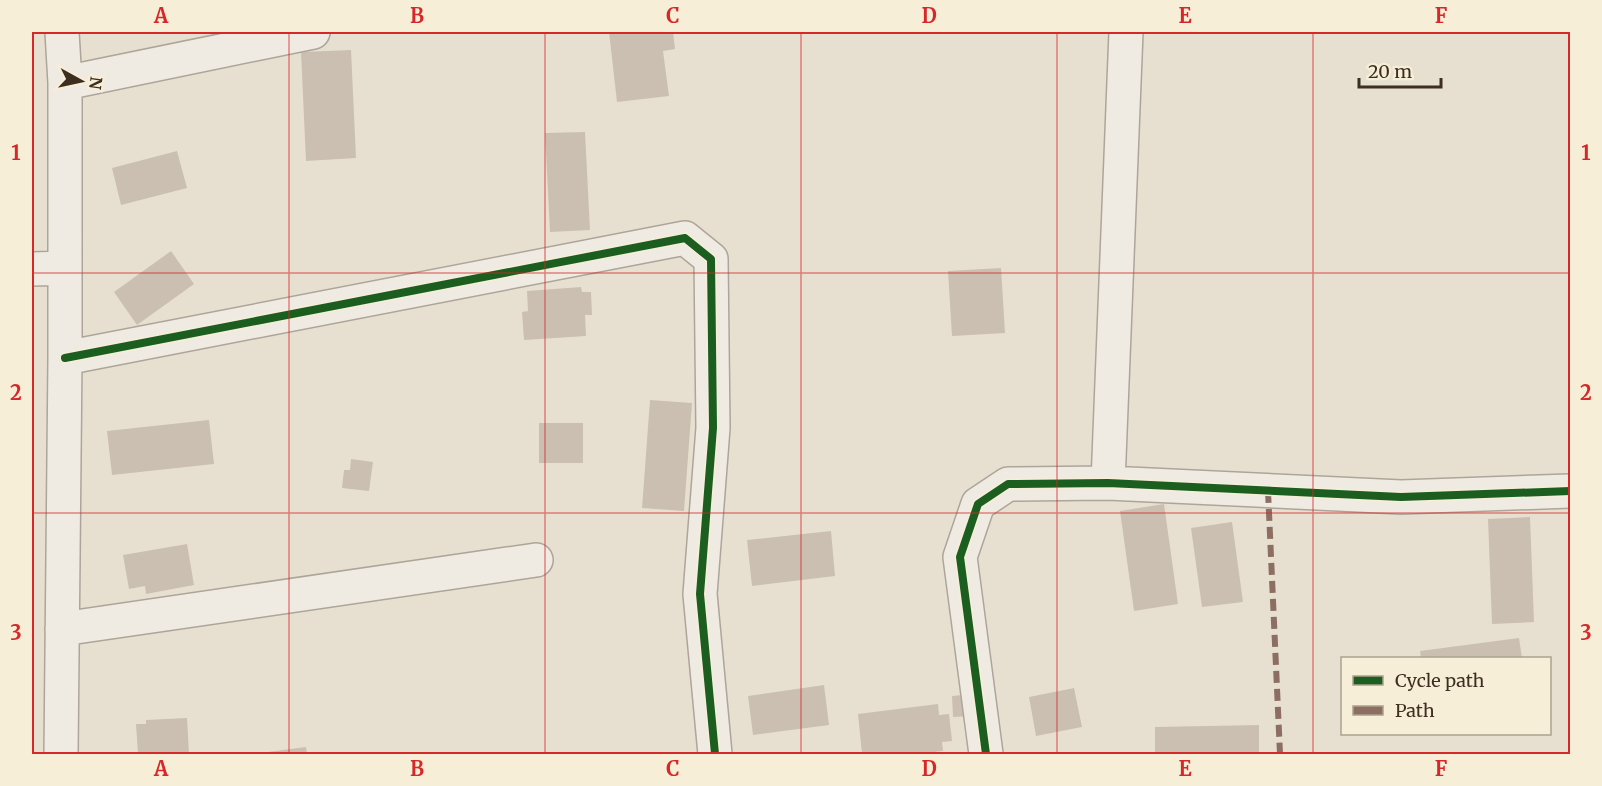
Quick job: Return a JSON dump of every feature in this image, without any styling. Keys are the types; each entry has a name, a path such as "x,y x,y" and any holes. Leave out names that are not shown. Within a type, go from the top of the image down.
{"street":[{"path":"61,754 65,358 65,82 62,32"},
{"path":"65,82 313,32"},
{"path":"1108,483 1126,32"},
{"path":"65,358 685,238 711,259 713,428 700,594 715,754"},
{"path":"32,269 64,268"},
{"path":"986,754 960,557 978,504 1008,484 1108,483 1401,497 1570,492"},
{"path":"62,629 536,560"}],"building":[{"path":"609,32 673,32 675,49 663,51 669,96 617,102"},
{"path":"351,50 356,158 306,161 301,52"},
{"path":"585,132 590,230 550,232 545,133"},
{"path":"177,151 187,188 121,205 112,168"},
{"path":"171,251 194,284 137,325 114,292"},
{"path":"1001,268 1005,333 952,336 948,271"},
{"path":"581,287 582,292 591,292 592,315 585,315 586,336 524,340 522,312 528,311 527,291"},
{"path":"650,400 692,403 684,511 642,508"},
{"path":"209,420 214,464 112,475 107,431"},
{"path":"539,423 583,423 583,463 539,463"},
{"path":"351,459 373,462 369,491 342,488 344,470 350,470"},
{"path":"1164,504 1178,604 1134,611 1120,511"},
{"path":"1530,517 1534,622 1492,624 1488,519"},
{"path":"1232,522 1243,602 1202,607 1191,528"},
{"path":"831,531 835,576 752,586 747,540"},
{"path":"187,544 194,585 146,594 145,586 129,589 123,555"},
{"path":"1519,638 1522,657 1421,657 1420,651"},
{"path":"824,685 829,725 753,735 748,696"},
{"path":"1074,688 1082,727 1036,736 1029,697"},
{"path":"972,694 973,716 953,717 952,696"},
{"path":"938,704 939,715 949,714 952,741 942,742 943,751 916,754 862,754 858,714"},
{"path":"187,718 189,754 138,754 136,724 146,724 146,720"},
{"path":"1259,725 1259,754 1155,754 1155,727"},
{"path":"306,747 307,754 260,754 260,753"}],"marked path":[{"path":"1268,491 1280,754"}],"cycle path":[{"path":"65,358 685,238 711,259 713,428 700,594 715,754"},
{"path":"986,754 960,557 978,504 1008,484 1108,483 1401,497 1570,491"}]}
